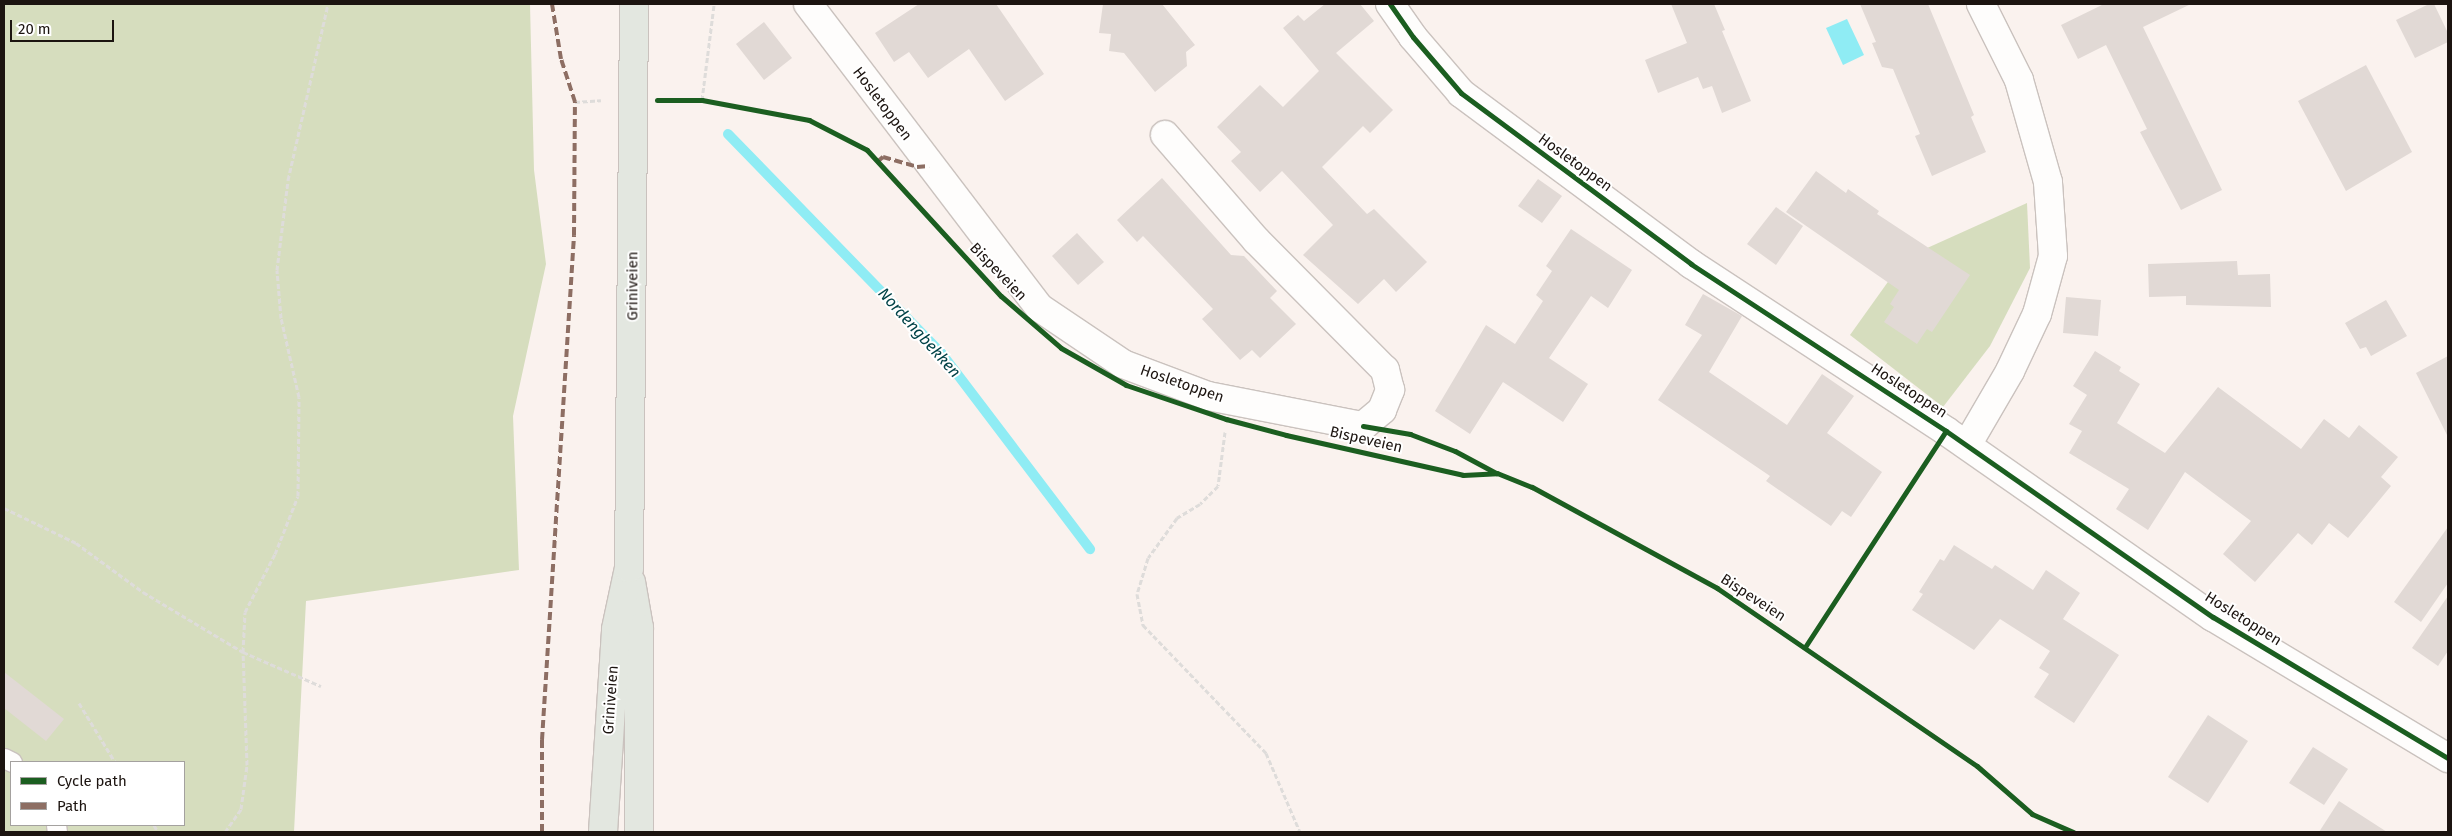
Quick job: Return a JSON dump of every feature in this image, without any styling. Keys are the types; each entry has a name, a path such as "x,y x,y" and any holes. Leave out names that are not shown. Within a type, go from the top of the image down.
{"main road":[{"name":"Griniveien","path":"634,4 629,568 639,628 638,832"},
{"name":"Griniveien","path":"603,832 616,629 629,568"}],"street":[{"name":"Hosletoppen","path":"808,4 1040,308 1123,364 1208,396 1363,426 1382,410 1390,390 1386,370 1256,240 1165,135"},
{"name":"Hosletoppen","path":"1390,4 1413,37 1461,93 1691,264 1966,445 2214,617 2448,758"},
{"path":"1966,445 2010,371 2037,314 2053,256 2048,182 2019,80 1981,4"}],"path":[{"path":"225,832 240,808 247,765 243,652 245,612 275,554 298,496 299,397 281,318 277,270 288,180 328,4"},
{"path":"702,100 714,6"},
{"path":"694,99 712,102"},
{"path":"575,102 606,100"},
{"path":"1225,428 1218,486 1200,504 1177,518 1148,558 1138,594 1143,625 1266,753 1300,832"},
{"path":"4,508 76,542 143,592 243,652 321,686"},
{"path":"79,704 114,761"}],"green space":[{"path":"4,4 530,4 534,170 546,264 513,416 519,570 306,601 294,832 4,832"},
{"path":"2027,203 2030,268 1990,346 1943,407 1850,335 1905,258"}],"water":[{"path":"1847,19 1864,55 1843,65 1826,28"}],"building":[{"path":"919,4 996,4 1044,74 1005,101 969,49 928,78 909,52 894,62 875,33"},
{"path":"1103,4 1162,4 1195,45 1186,52 1187,66 1155,92 1124,53 1109,51 1111,34 1099,33"},
{"path":"1325,4 1360,4 1374,21 1336,53 1393,110 1370,133 1363,126 1322,167 1367,214 1374,209 1427,262 1396,292 1384,279 1358,304 1303,255 1333,225 1282,171 1260,192 1231,161 1241,152 1217,127 1260,85 1283,107 1319,71 1283,28 1298,15 1304,21"},
{"path":"1671,4 1714,4 1725,30 1722,31 1751,101 1722,113 1712,86 1703,89 1698,77 1658,93 1645,60 1687,43"},
{"path":"1860,4 1928,4 1974,115 1971,117 1986,152 1932,176 1915,136 1920,134 1893,69 1882,67 1872,43 1876,42"},
{"path":"2104,4 2191,4 2143,27 2222,190 2181,210 2140,132 2147,129 2106,45 2078,59 2061,25"},
{"path":"2429,4 2434,4 2448,33 2448,42 2415,58 2396,20"},
{"path":"764,22 792,58 764,80 736,44"},
{"path":"2366,65 2412,152 2346,191 2298,101"},
{"path":"1816,171 1846,193 1848,189 1879,211 1877,214 1970,275 1932,332 1927,329 1917,344 1884,322 1894,307 1890,304 1899,290 1786,212"},
{"path":"1162,178 1231,255 1244,256 1277,291 1270,298 1296,324 1260,358 1252,350 1240,360 1202,319 1213,309 1143,236 1137,242 1117,220"},
{"path":"1538,179 1562,196 1542,223 1518,206"},
{"path":"1776,207 1803,226 1776,265 1747,244"},
{"path":"1571,229 1632,270 1608,308 1591,296 1549,358 1588,384 1563,422 1503,382 1470,434 1435,411 1486,325 1515,344 1543,301 1536,295 1552,271 1546,266"},
{"path":"1077,233 1104,262 1078,285 1052,256"},
{"path":"2237,261 2238,275 2270,274 2271,307 2186,305 2186,296 2149,297 2148,264"},
{"path":"1703,294 1742,316 1709,372 1787,425 1822,374 1854,396 1827,433 1882,472 1851,517 1842,511 1831,526 1766,481 1770,476 1658,400 1702,335 1685,325"},
{"path":"2066,297 2101,300 2098,336 2063,333"},
{"path":"2386,300 2407,336 2371,356 2366,347 2360,349 2345,323"},
{"path":"2095,351 2121,367 2119,371 2140,384 2117,423 2165,453 2218,387 2301,449 2324,419 2349,438 2359,425 2398,457 2381,477 2391,486 2348,538 2329,523 2312,545 2298,533 2255,582 2223,554 2251,521 2185,472 2148,530 2116,509 2129,489 2069,453 2082,431 2069,424 2087,395 2073,386"},
{"path":"2448,356 2448,437 2416,373"},
{"path":"2448,527 2448,583 2421,622 2394,602"},
{"path":"1954,545 1992,569 1995,565 2033,590 2046,570 2080,593 2063,619 2119,655 2074,723 2034,697 2049,674 2039,668 2050,651 2000,619 1974,650 1912,610 1923,594 1919,592 1940,559 1944,561"},
{"path":"2448,596 2448,651 2438,666 2412,648"},
{"path":"4,672 64,719 46,741 4,708"},
{"path":"2208,715 2248,741 2208,803 2168,777"},
{"path":"2313,747 2348,769 2324,805 2289,783"},
{"path":"2339,801 2387,832 2319,832"}],"waterway":[{"name":"Nordengbekken","path":"728,134 942,354 1090,549"}],"marked path":[{"path":"542,832 542,740 574,235 575,102 561,59 552,4"},
{"path":"877,162 883,157 917,167 929,166"}],"cycle path":[{"path":"1390,4 1413,37 1461,93 1691,264 1946,431 2213,617 2448,758"},
{"name":"Bispeveien","path":"657,100 702,100 809,120 867,150 1001,296 1061,348 1126,385 1226,419 1286,435 1463,475 1497,473 1532,487 1717,588 1977,766 2032,814 2073,832"},
{"name":"Bispeveien","path":"1363,426 1410,434 1455,451 1496,473"},
{"path":"1805,647 1946,431"}]}
